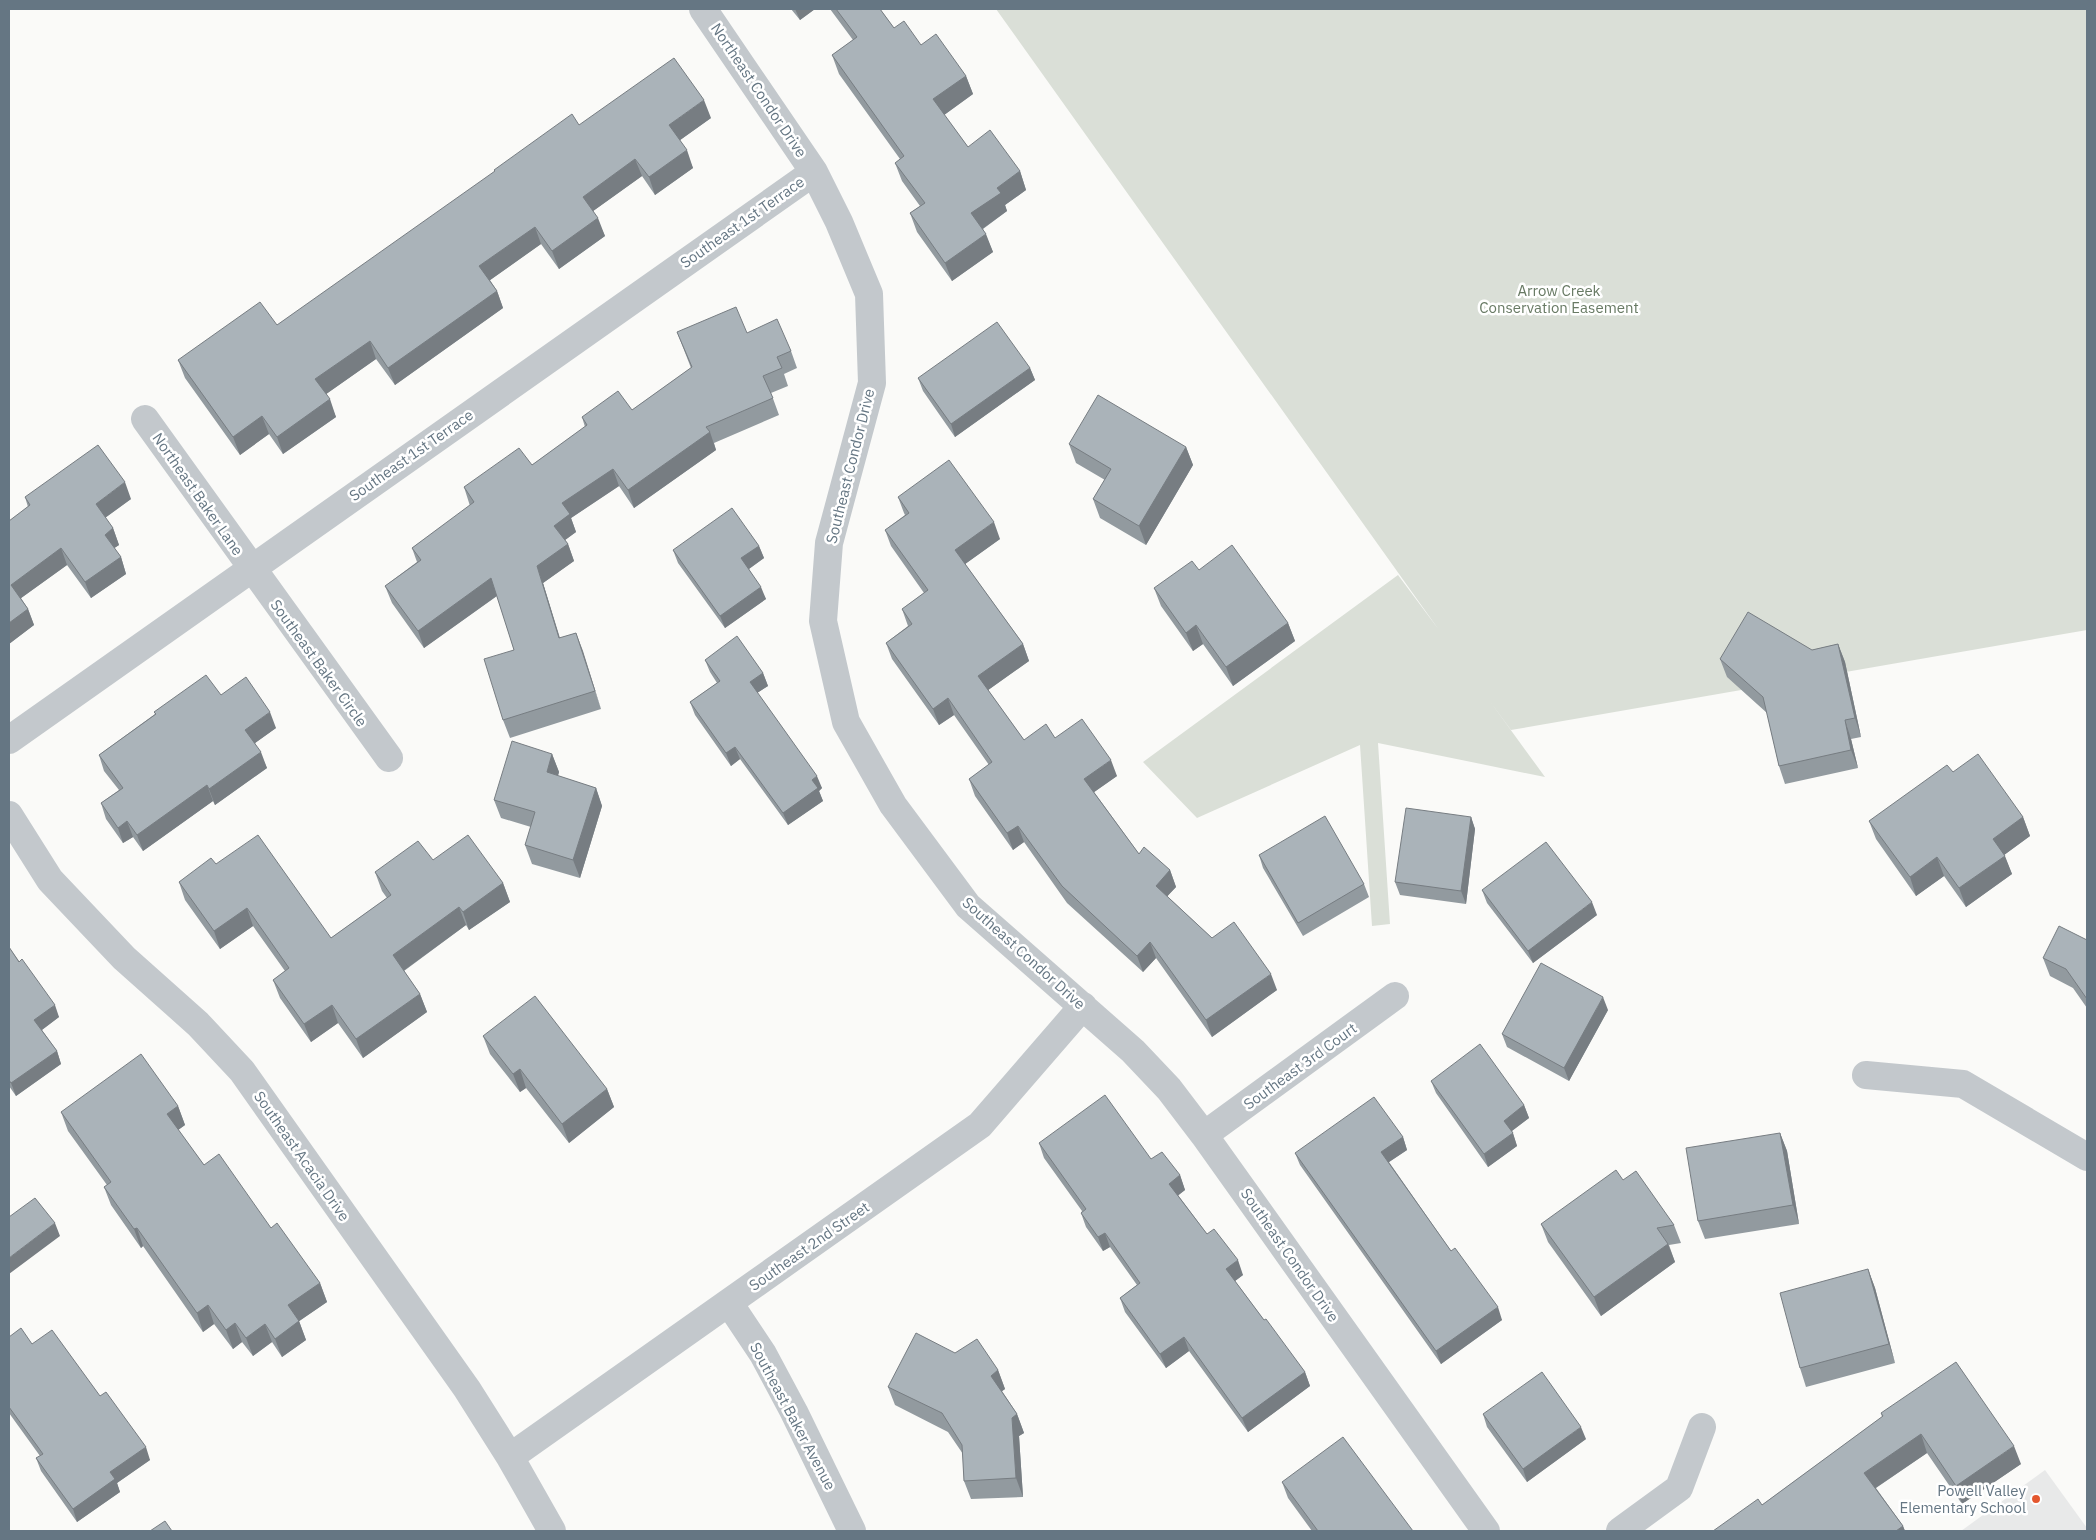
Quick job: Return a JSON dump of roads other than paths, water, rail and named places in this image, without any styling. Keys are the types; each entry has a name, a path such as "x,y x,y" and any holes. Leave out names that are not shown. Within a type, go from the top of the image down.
{"street":[{"name":"Northeast Condor Drive","path":"703,9 814,172"},
{"name":"Southeast 1st Terrace","path":"9,740 250,568 814,172"},
{"name":"Southeast Condor Drive","path":"814,172 839,222 869,294 872,383 829,543 823,621 846,722 893,805 968,906 1133,1051 1169,1089 1204,1135 1486,1531"},
{"name":"Northeast Baker Lane","path":"145,419 250,568"},
{"name":"Southeast Baker Circle","path":"250,568 388,758"},
{"name":"Southeast Acacia Drive","path":"9,815 50,880 124,958 198,1024 242,1071 467,1389 510,1457 552,1531"},
{"name":"Southeast 3rd Court","path":"1204,1135 1396,996"},
{"name":"Southeast 2nd Street","path":"510,1457 980,1125 1082,1006"},
{"path":"1866,1075 1963,1084 2087,1157"},
{"name":"Southeast Baker Avenue","path":"729,1303 768,1363 852,1531"},
{"path":"1620,1531 1679,1488 1702,1427"}],"place":[{"name":"Powell Valley Elementary School","path":"2036,1499"}],"park label":[{"name":"Arrow Creek Conservation Easement","path":"1559,298"}]}
